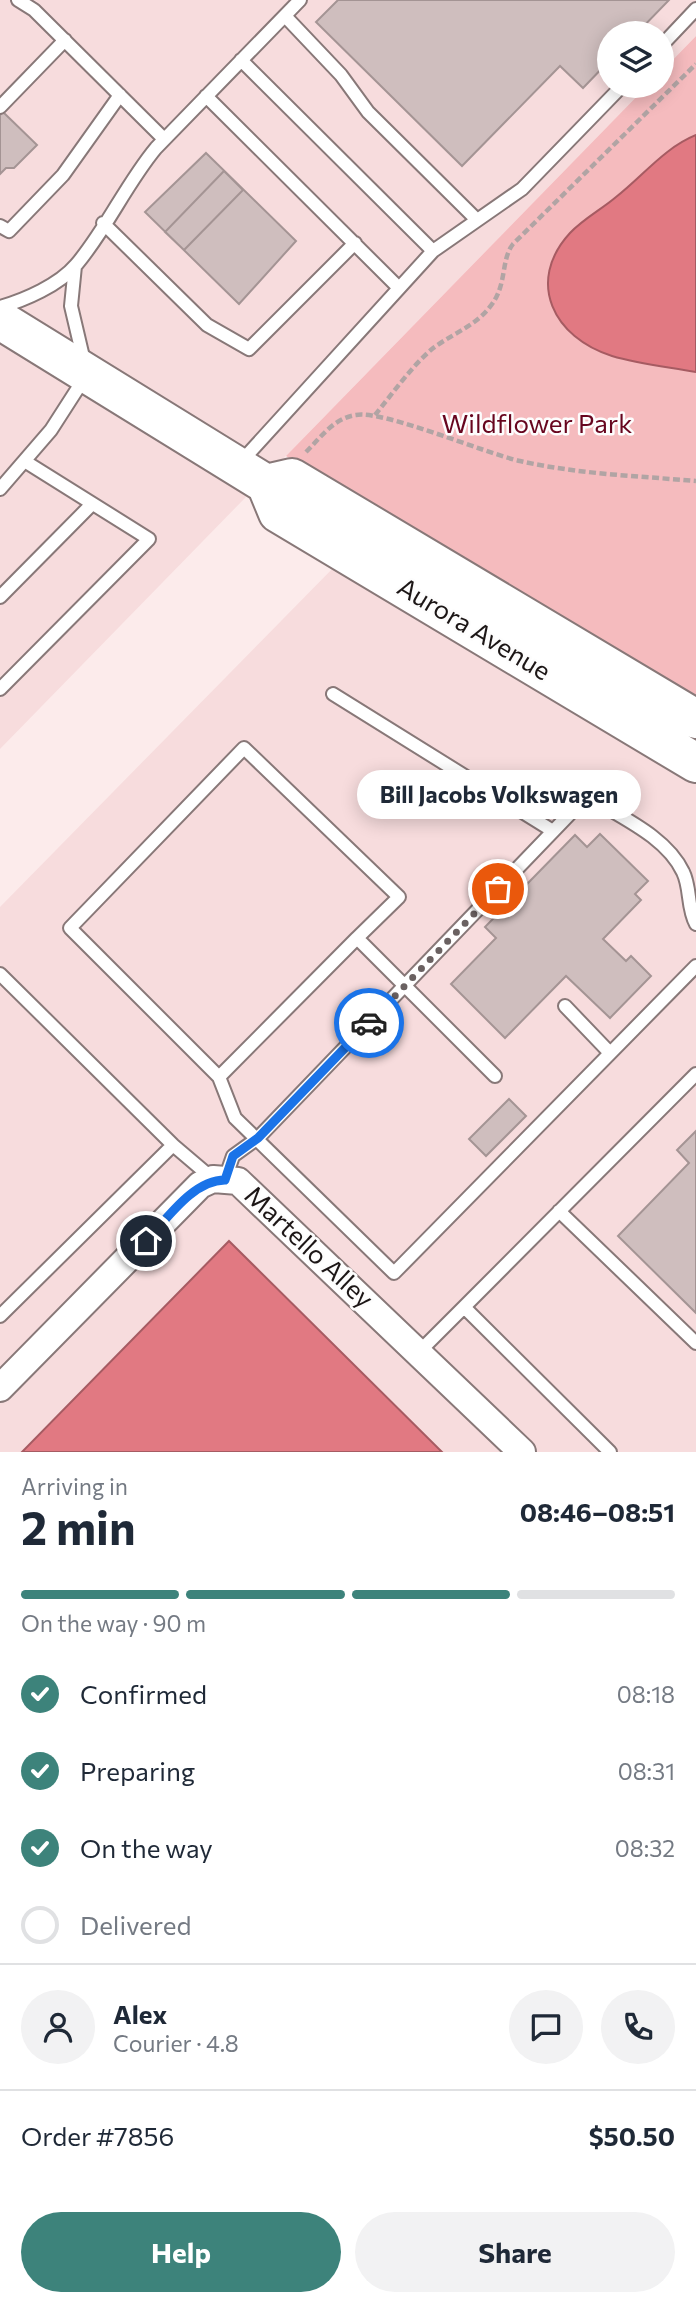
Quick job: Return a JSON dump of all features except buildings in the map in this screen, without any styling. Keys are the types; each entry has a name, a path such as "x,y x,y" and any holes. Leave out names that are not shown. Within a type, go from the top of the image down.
{"main road":[{"path":"0,320 251,475"},
{"name":"Aurora Avenue","path":"251,475 292,478 696,719"},
{"name":"Aurora Avenue","path":"251,475 278,513 696,763"}],"street":[{"name":"Martello Alley","path":"0,1388 200,1185 219,1180 238,1181 260,1198 522,1452"}],"lane":[{"path":"18,0 34,10 164,139"},
{"path":"0,307 44,289 75,266 135,173 164,139 292,6 368,112 475,219"},
{"path":"674,32 696,9"},
{"path":"0,107 65,40"},
{"path":"241,60 433,251"},
{"path":"0,226 9,230 63,174 120,95"},
{"path":"206,96 399,288"},
{"path":"251,475 399,288 433,251 475,219 522,189 610,98"},
{"path":"103,223 207,325 250,349 355,243"},
{"path":"0,489 26,462 86,374 71,306 75,266"},
{"path":"0,689 149,540 26,462"},
{"path":"0,597 92,504"},
{"path":"333,694 553,831"},
{"path":"219,1077 398,897 244,748 70,928 219,1077 235,1118 394,1273 696,966"},
{"path":"0,974 173,1145 219,1180 233,1156 258,1138 587,796 668,848 685,874 691,915 696,924"},
{"path":"357,938 495,1076"},
{"path":"565,1006 610,1053"},
{"path":"419,1352 696,1074"},
{"path":"0,1316 173,1145"},
{"path":"559,1211 696,1343"},
{"path":"464,1307 610,1452"}],"path":[{"path":"375,415 429,351 487,312 499,295 507,251 513,244 696,64"},
{"path":"303,456 333,424 355,415 375,415 482,451 524,462 696,481"}],"shaded area":[{"path":"0,0 696,0 696,36 674,59 674,21 597,21 597,98 635,98 0,749"},
{"path":"696,135 696,372 622,359 592,348 561,322 552,306 548,289 549,270 557,252 581,223 626,189 674,147"},
{"path":"338,563 696,778 696,1452 0,1452 0,907"},
{"path":"229,1241 442,1452 22,1452"}],"green space":[{"name":"Wildflower Park","path":"696,36 696,706 286,456 635,98 674,98 674,59"}],"way so far":[{"path":"369,1023 498,889"}],"place":[{"name":"Bill Jacobs Volkswagen","path":"498,889"}],"route":[{"path":"146,1241 200,1185 213,1180 225,1180 233,1156 258,1138 369,1023"}]}
